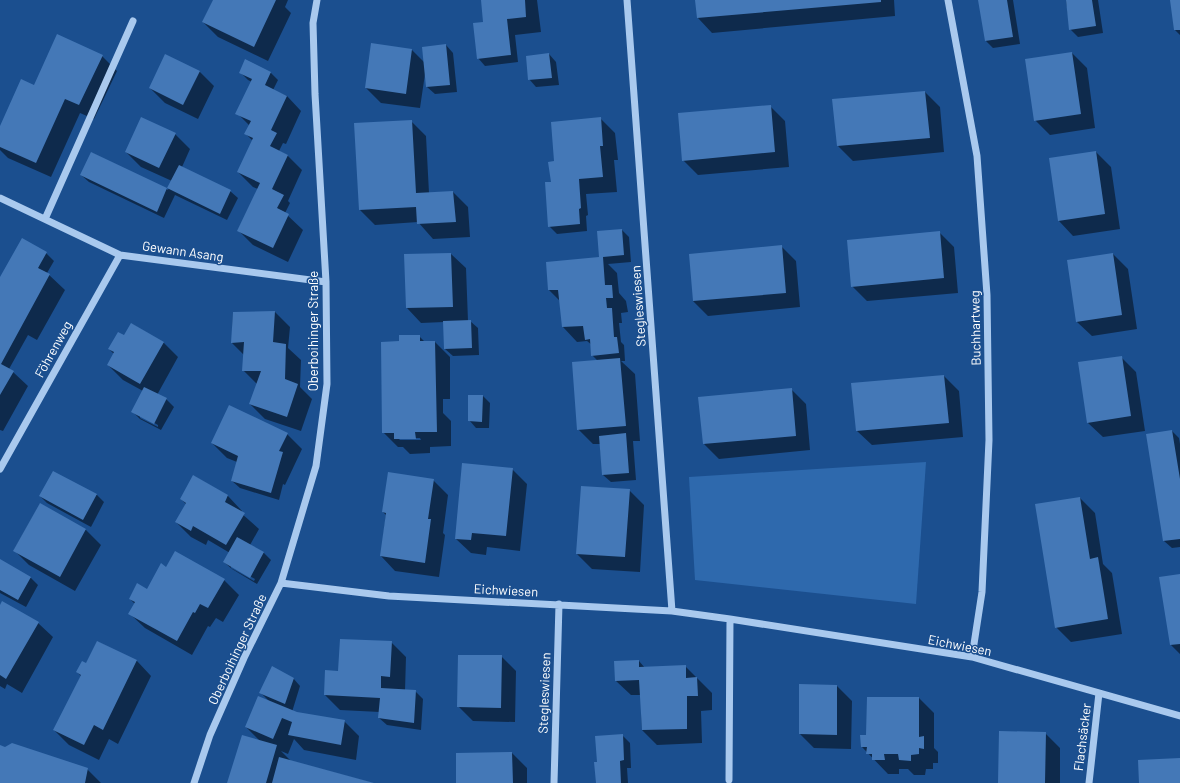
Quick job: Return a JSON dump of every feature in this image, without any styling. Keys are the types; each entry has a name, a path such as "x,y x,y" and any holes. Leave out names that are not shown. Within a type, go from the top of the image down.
{"street":[{"name":"Oberboihinger Straße","path":"194,783 210,735 241,665 282,584 316,466 327,384 326,282 315,94 313,23 317,0"},
{"name":"Stegleswiesen","path":"627,0 672,611"},
{"name":"Buchhartweg","path":"948,0 977,156 987,295 988,454 982,592 972,657"},
{"path":"45,219 133,22"},
{"name":"Gewann Asang","path":"0,198 120,255 326,282"},
{"name":"Föhrenweg","path":"0,469 120,255"},
{"path":"0,451 8,455"},
{"name":"Eichwiesen","path":"282,584 389,596 672,611 730,619 972,657 1180,716"},
{"name":"Stegleswiesen","path":"554,783 559,604"},
{"path":"729,780 730,619"},
{"name":"Flachsäcker","path":"1089,783 1099,694"}],"shaded area":[{"path":"926,462 916,604 695,580 689,477"}],"building":[{"path":"213,0 276,0 254,47 202,22"},
{"path":"481,0 525,0 526,17 507,19 511,55 477,59 473,23 483,22"},
{"path":"695,0 881,0 881,2 697,18"},
{"path":"978,0 1007,0 1013,37 985,41"},
{"path":"1066,0 1092,0 1096,26 1069,30"},
{"path":"1170,0 1180,0 1180,30 1174,30"},
{"path":"57,34 103,55 79,105 65,99 36,163 0,147 0,126 21,79 34,85"},
{"path":"371,43 412,49 406,94 365,88"},
{"path":"446,44 450,85 426,87 422,47"},
{"path":"1072,52 1081,114 1034,121 1025,59"},
{"path":"549,53 552,78 528,80 526,56"},
{"path":"165,54 200,71 183,105 149,88"},
{"path":"245,59 271,72 265,85 287,96 271,130 277,133 270,146 288,155 272,189 284,195 277,208 289,214 273,248 237,231 260,183 237,172 253,138 244,134 251,121 235,114 252,79 239,73"},
{"path":"925,91 930,138 837,146 832,99"},
{"path":"771,105 775,152 682,161 678,113"},
{"path":"141,117 176,133 159,168 125,152"},
{"path":"601,117 603,146 600,146 603,177 579,179 581,208 579,209 580,224 548,227 545,182 551,182 548,162 554,161 551,122"},
{"path":"412,120 416,193 453,191 456,222 417,224 416,207 359,210 354,123"},
{"path":"1096,151 1105,214 1058,221 1049,158"},
{"path":"91,152 167,188 157,212 80,175"},
{"path":"179,165 231,190 220,214 167,188"},
{"path":"622,229 624,255 603,257 605,285 612,285 613,298 606,298 607,308 612,308 614,337 617,337 619,353 591,356 590,339 585,340 583,326 562,327 558,290 548,290 546,262 599,257 597,231"},
{"path":"940,231 944,278 851,287 847,240"},
{"path":"22,238 47,252 38,268 50,274 1,364 14,371 0,395 0,277"},
{"path":"782,245 786,293 693,301 689,254"},
{"path":"451,253 453,307 406,308 404,254"},
{"path":"1113,253 1122,315 1076,322 1067,260"},
{"path":"275,311 273,342 286,344 285,379 298,384 287,417 249,404 261,371 242,371 244,342 231,343 233,312"},
{"path":"471,320 472,348 444,349 443,321"},
{"path":"131,323 164,342 140,384 107,365 114,352 108,349 118,332 124,335"},
{"path":"399,335 420,335 420,341 435,341 437,432 415,432 416,439 394,439 394,433 382,433 381,342 399,341"},
{"path":"1122,356 1131,416 1087,423 1078,362"},
{"path":"620,358 626,426 577,430 572,362"},
{"path":"944,375 949,423 856,431 851,383"},
{"path":"144,387 167,398 154,424 131,412"},
{"path":"792,388 796,436 703,444 698,397"},
{"path":"468,395 483,395 482,422 468,421"},
{"path":"229,405 288,433 279,451 283,452 271,493 231,481 238,456 211,443"},
{"path":"1172,430 1180,479 1180,539 1163,541 1146,434"},
{"path":"626,433 629,473 602,475 599,436"},
{"path":"462,463 513,468 506,536 472,533 471,540 455,539"},
{"path":"53,471 97,494 83,520 39,496"},
{"path":"388,472 434,479 428,519 431,519 425,563 380,556 386,513 382,512"},
{"path":"193,475 228,495 225,502 245,513 226,545 193,526 191,531 175,522 186,503 180,499"},
{"path":"581,486 630,489 625,557 576,554"},
{"path":"1080,497 1090,559 1098,557 1108,619 1055,628 1035,504"},
{"path":"40,503 86,529 60,577 13,551"},
{"path":"237,537 264,552 250,578 223,562"},
{"path":"175,551 225,579 208,608 200,604 195,613 193,612 177,641 128,614 135,602 129,599 137,583 147,589 161,563 166,567"},
{"path":"0,559 31,577 18,600 0,590"},
{"path":"1180,574 1180,644 1170,645 1159,577"},
{"path":"2,601 39,622 6,679 0,675 0,605"},
{"path":"340,639 392,641 390,677 381,676 381,688 416,690 414,723 378,718 380,698 324,695 325,670 338,671"},
{"path":"97,641 137,660 103,730 94,725 84,745 53,730 81,675 76,672 82,661 86,663"},
{"path":"458,655 502,655 501,708 457,707"},
{"path":"639,660 639,667 686,665 686,678 697,677 698,696 687,696 687,729 642,730 639,680 615,681 614,661"},
{"path":"272,666 294,678 285,704 259,693"},
{"path":"799,684 837,685 837,735 799,734"},
{"path":"258,696 297,712 345,720 341,745 288,735 292,722 282,718 273,739 245,727"},
{"path":"867,697 919,697 919,737 924,736 924,749 919,748 919,754 911,755 911,761 899,760 898,754 884,754 885,760 872,760 872,754 866,754 867,747 861,747 860,735 866,735"},
{"path":"999,731 1046,732 1045,783 998,783"},
{"path":"623,734 624,760 620,761 621,783 596,783 594,762 597,762 595,736"},
{"path":"242,735 277,745 266,783 227,783"},
{"path":"12,743 88,768 85,783 0,783 0,745 5,747"},
{"path":"512,752 513,783 456,783 456,753"},
{"path":"279,757 374,783 272,783"},
{"path":"1180,758 1180,783 1139,783 1138,760"}]}
